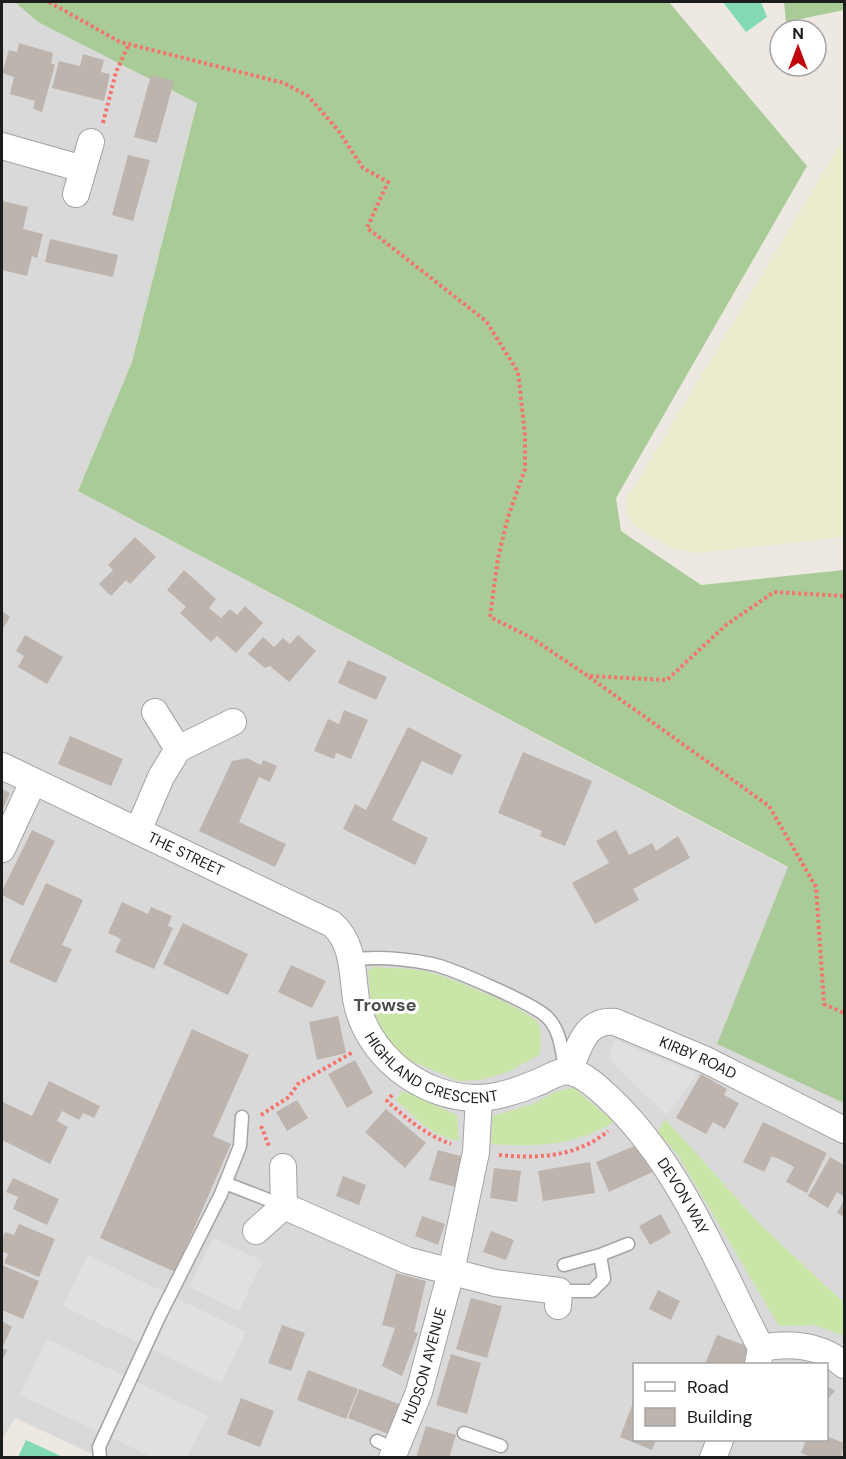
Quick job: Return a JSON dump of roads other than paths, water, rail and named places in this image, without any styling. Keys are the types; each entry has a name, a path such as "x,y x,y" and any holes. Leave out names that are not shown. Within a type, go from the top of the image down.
{"street":[{"path":"76,194 91,142"},
{"path":"2,146 83,169"},
{"path":"155,712 178,749"},
{"path":"138,831 160,777 178,749 233,722"},
{"name":"THE STREET","path":"2,766 332,924 346,940 350,960"},
{"path":"2,849 33,782"},
{"name":"HIGHLAND CRESCENT","path":"350,960 360,1016 373,1041 387,1060 406,1076 443,1092 479,1098 524,1088 567,1071"},
{"name":"KIRBY ROAD","path":"567,1071 589,1028 602,1022 615,1022 706,1060 844,1130"},
{"name":"DEVON WAY","path":"567,1071 591,1081 627,1115 650,1142 671,1173 759,1356 777,1344 804,1346 832,1354 844,1365"},
{"name":"HUDSON AVENUE","path":"388,1449 419,1413 452,1272 476,1152 479,1098"},
{"path":"256,1231 284,1206 283,1167"},
{"path":"284,1206 361,1243 406,1260 558,1299"},
{"path":"713,1458 720,1441"}],"lane":[{"path":"350,960 391,960 434,964 525,1003 547,1017 553,1024 558,1034 567,1071"},
{"path":"100,1458 99,1447 156,1322 225,1183 240,1146 242,1117"},
{"path":"225,1183 284,1206"},
{"path":"564,1265 628,1244"},
{"path":"558,1299 592,1292 604,1279 600,1255"},
{"path":"464,1433 501,1446"}],"district":[{"name":"Trowse","path":"385,1005"}]}
